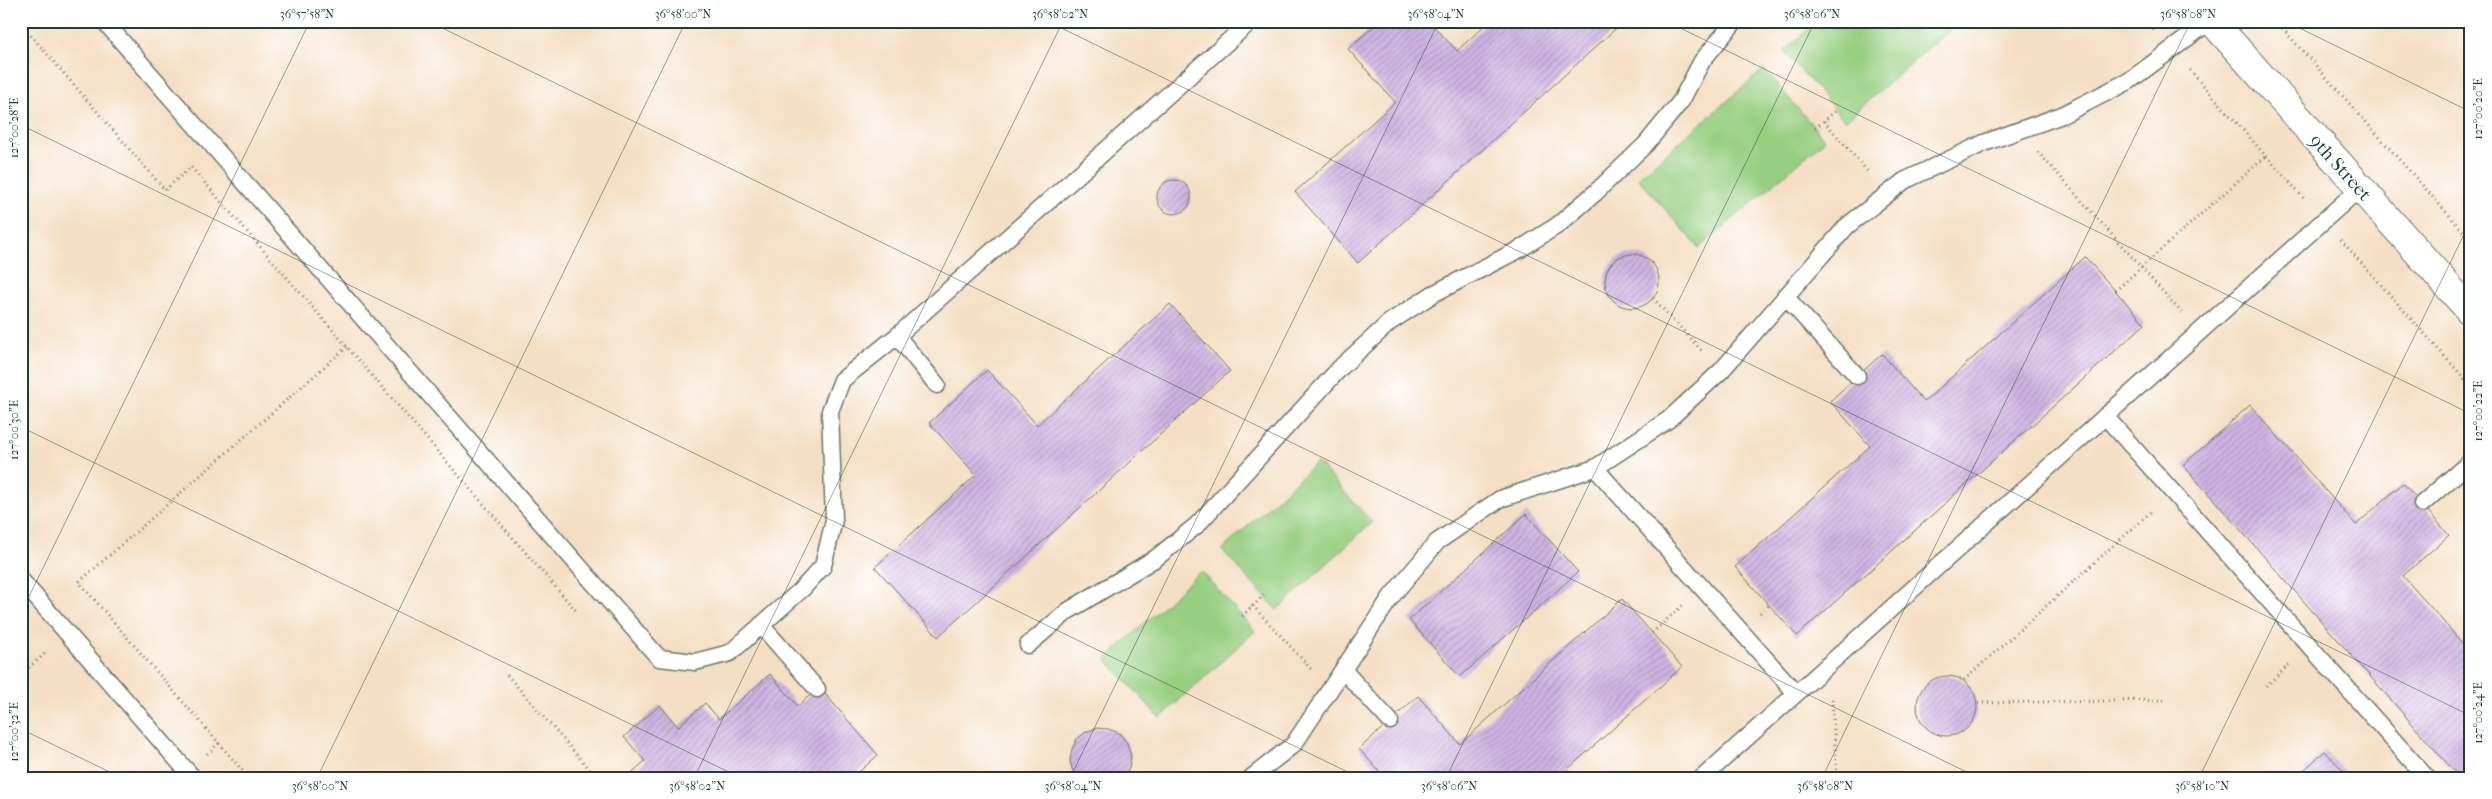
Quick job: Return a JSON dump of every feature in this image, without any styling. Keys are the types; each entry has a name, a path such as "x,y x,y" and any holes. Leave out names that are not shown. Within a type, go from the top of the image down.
{"street":[{"name":"9th Street","path":"2211,21 2471,312"}],"lane":[{"path":"104,21 659,658 695,662 730,653 802,589 823,566 834,520 830,411 842,380 897,336 1250,21"},
{"path":"1028,645 1068,611 1156,558 1197,525 1340,368 1390,322 1433,294 1520,249 1558,225 1595,194 1646,144 1681,102 1702,62 1735,21"},
{"path":"1251,778 1294,744 1391,597 1437,542 1500,499 1595,468 1668,420 1721,371 1846,226 1904,181 1984,143 2062,115 2129,81 2211,21"},
{"path":"1702,778 2360,188"},
{"path":"1785,296 1857,376"},
{"path":"897,336 937,385"},
{"path":"2105,416 2427,778"},
{"path":"2422,504 2471,461"},
{"path":"1595,468 1796,693"},
{"path":"21,580 193,778"},
{"path":"761,625 817,689"},
{"path":"1344,670 1390,721"}],"path":[{"path":"2276,21 2471,240"},
{"path":"21,24 165,190 191,167 578,613"},
{"path":"1815,128 1836,111"},
{"path":"1824,121 1887,194"},
{"path":"2019,130 2199,332"},
{"path":"2115,291 2266,156"},
{"path":"1653,298 1721,371"},
{"path":"249,778 79,582 347,347"},
{"path":"1964,680 2174,492"},
{"path":"1652,633 1702,588"},
{"path":"1242,616 1264,595"},
{"path":"1253,606 1331,690"},
{"path":"21,674 68,634"},
{"path":"1834,659 1832,704 1838,778"},
{"path":"507,675 597,778"},
{"path":"1978,703 2164,700"}],"green space":[{"path":"1818,21 1960,21 1845,121 1784,51"},
{"path":"1764,69 1825,140 1699,248 1638,178"},
{"path":"1317,462 1372,522 1277,610 1222,550"},
{"path":"1201,571 1255,631 1160,718 1106,659"}],"building":[{"path":"1379,21 1429,21 1457,51 1489,21 1624,21 1358,263 1295,192 1395,102 1348,49"},
{"path":"1174,180 1186,185 1191,197 1186,209 1174,214 1162,209 1157,197 1162,185"},
{"path":"1632,254 1642,256 1651,262 1657,271 1659,281 1657,291 1651,300 1642,306 1632,308 1622,306 1613,300 1607,291 1605,281 1607,271 1613,262 1622,256"},
{"path":"2085,257 2145,324 1797,636 1735,567 1870,446 1830,401 1882,354 1924,402"},
{"path":"1170,304 1230,371 938,637 875,567 976,475 929,423 987,370 1037,425"},
{"path":"2250,405 2356,525 2403,483 2449,535 2403,576 2471,653 2471,778 2460,778 2183,465"},
{"path":"1526,514 1578,572 1460,677 1409,620"},
{"path":"1622,599 1682,667 1558,778 1385,778 1359,749 1418,696 1460,744"},
{"path":"770,674 798,706 819,687 878,755 852,778 626,778 645,761 624,737 660,705 678,727 705,703 719,719"},
{"path":"1941,676 1953,676 1964,681 1972,689 1977,700 1975,718 1964,731 1953,736 1941,736 1930,731 1922,723 1917,712 1917,700 1922,689 1930,681"},
{"path":"1096,728 1108,729 1119,733 1127,743 1131,756 1129,768 1124,778 1078,778 1073,772 1070,761 1072,749 1077,739 1086,732"},
{"path":"2325,751 2350,778 2310,778 2304,770"}]}
